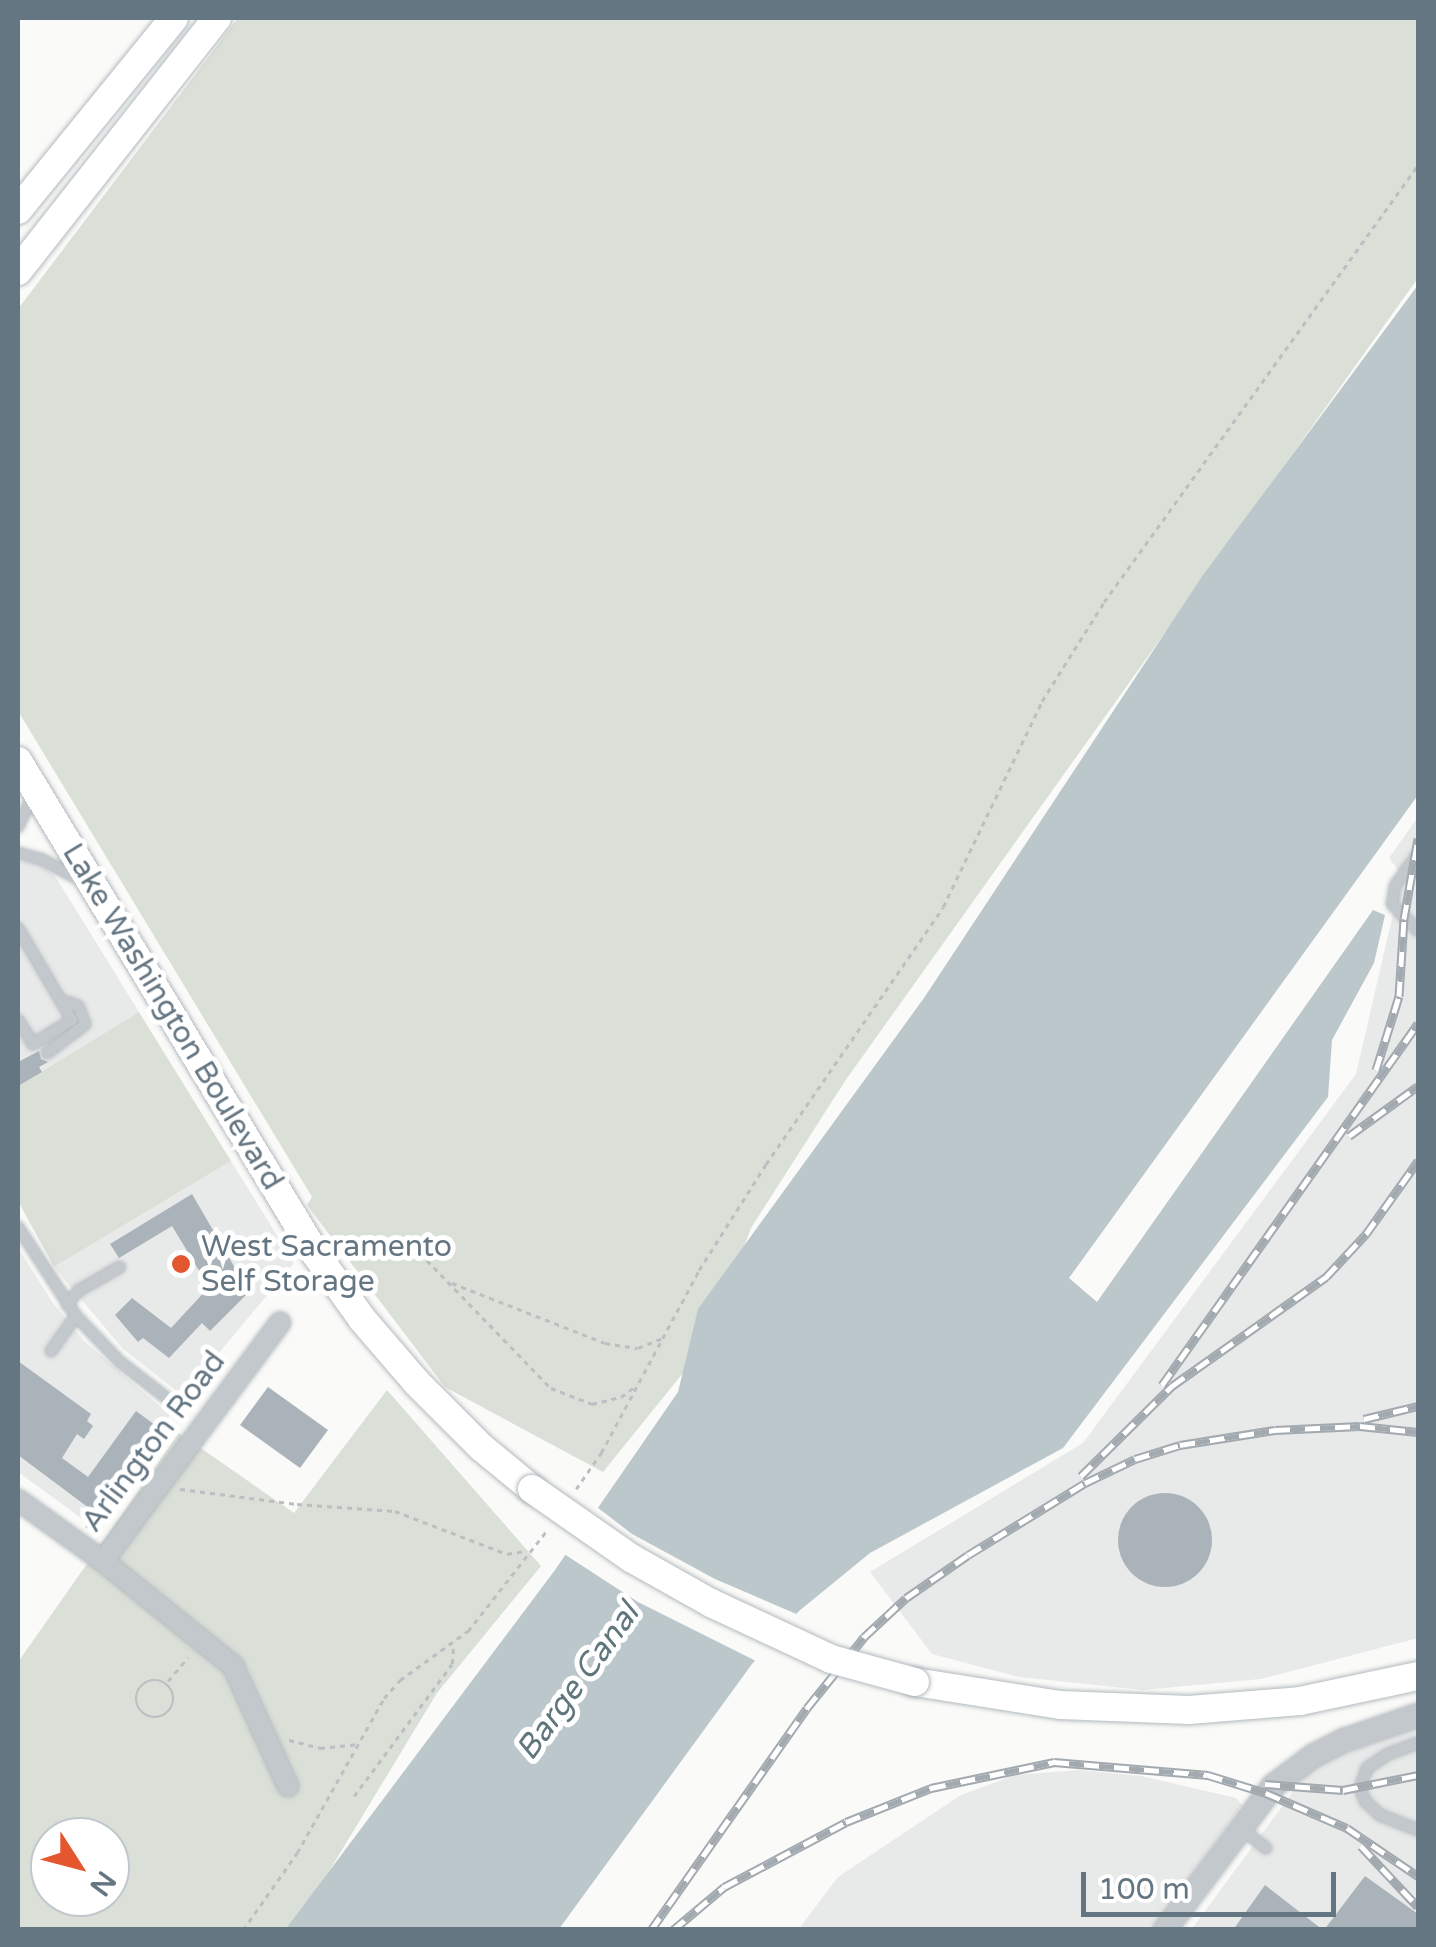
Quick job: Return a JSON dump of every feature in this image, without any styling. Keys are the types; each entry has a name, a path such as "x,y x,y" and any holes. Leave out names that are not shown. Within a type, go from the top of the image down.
{"main road":[{"path":"18,210 174,18"},
{"path":"18,271 217,18"},
{"name":"Lake Washington Boulevard","path":"18,761 294,1219 362,1319 442,1409 532,1489 631,1558 710,1603 831,1658 915,1682 1060,1706 1188,1710 1300,1701 1418,1676"}],"street":[{"name":"Arlington Road","path":"18,1500 102,1561 280,1323"},
{"path":"102,1561 233,1666 288,1786"},
{"path":"1165,1930 1273,1786 1313,1756 1418,1715"}],"lane":[{"path":"18,827 35,789"},
{"path":"18,854 41,859 94,888"},
{"path":"1418,854 1396,886 1392,904 1418,931"},
{"path":"18,928 72,1020 33,1044 22,1039 18,1020"},
{"path":"47,1053 85,1024 78,1006 60,1000"},
{"path":"18,1227 76,1316 120,1362 176,1406"},
{"path":"67,1305 78,1291 120,1266"},
{"path":"52,1351 76,1316"},
{"path":"1418,1743 1388,1754 1368,1768 1360,1788 1365,1801 1380,1815 1418,1830"},
{"path":"1240,1827 1266,1848"}],"path":[{"path":"569,1499 601,1452 699,1270 766,1164 943,907 1042,701 1104,602 1418,165"},
{"path":"420,1254 536,1376 565,1396 579,1402 607,1403 638,1384"},
{"path":"449,1282 518,1305 605,1344 638,1348 666,1336"},
{"path":"158,1487 296,1504 396,1511 507,1554 528,1551"},
{"path":"68,1536 125,1498"},
{"path":"243,1930 298,1854 384,1698 400,1680 452,1646 558,1515"},
{"path":"167,1683 201,1640"},
{"path":"354,1796 452,1664 452,1646"},
{"path":"149,1680 167,1683 175,1699 170,1711 159,1718 141,1712 136,1700 139,1688 149,1680"},
{"path":"263,1728 304,1746 361,1744"}],"shaded area":[{"path":"238,18 1418,18 1418,278 845,1081 751,1228 708,1342 603,1472 445,1387 307,1205 312,1197 18,711 18,309"},
{"path":"1418,817 1418,1638 1261,1679 1143,1690 1019,1677 932,1654 870,1572 1083,1443 1356,1074 1402,875 1389,858"},
{"path":"18,861 39,864 55,876 139,1012 18,1086"},
{"path":"139,1012 231,1161 54,1267 18,1201 18,1086"},
{"path":"231,1161 294,1263 183,1396 123,1349 54,1267"},
{"path":"18,1248 53,1303 84,1341 170,1415 96,1517 84,1520 18,1472"},
{"path":"387,1390 541,1566 437,1693 294,1929 18,1930 18,1662 179,1433 294,1513"},
{"path":"1418,1727 1418,1929 1191,1930 1314,1763"},
{"path":"1078,1770 1141,1776 1236,1798 1242,1805 1152,1929 798,1930 838,1877 961,1795 1015,1775"}],"water":[{"name":"Barge Canal","path":"1418,285 1418,795 1069,1278 1097,1302 1373,910 1385,915 1374,963 1332,1040 1328,1097 1063,1448 870,1553 799,1611 752,1664 559,1929 285,1930 555,1570 678,1392 698,1309 924,998 1203,575"}],"pier":[{"path":"593,1504 632,1534 715,1579 801,1616 760,1663 638,1602 561,1552"}],"building":[{"path":"39,1051 41,1059 48,1062 39,1067 42,1072 18,1086 18,1062"},
{"path":"192,1194 249,1292 210,1331 202,1323 169,1358 143,1338 138,1342 115,1315 132,1298 171,1328 209,1287 172,1226 119,1258 110,1244"},
{"path":"18,1361 91,1414 87,1421 93,1426 84,1439 77,1434 62,1458 88,1477 136,1411 155,1425 93,1511 18,1455"},
{"path":"268,1387 328,1430 300,1468 240,1425"},
{"path":"1165,1493 1183,1497 1198,1507 1208,1522 1212,1540 1208,1558 1198,1573 1183,1583 1165,1587 1147,1583 1132,1573 1122,1558 1118,1540 1122,1522 1132,1507 1147,1497"},
{"path":"1365,1876 1418,1914 1418,1930 1324,1930"},
{"path":"1265,1885 1323,1930 1233,1930"}],"railway":[{"path":"1376,1070 1399,996 1404,919 1418,838"},
{"path":"1162,1385 1418,1024"},
{"path":"1349,1136 1418,1086"},
{"path":"1081,1476 1172,1386 1326,1277 1366,1234 1418,1161"},
{"path":"1364,1419 1418,1406"},
{"path":"651,1930 807,1708 864,1637 906,1598 968,1555 1085,1483 1135,1459 1180,1445 1275,1430 1360,1426 1418,1432"},
{"path":"673,1930 724,1887 846,1822 931,1788 1054,1762 1208,1775 1266,1793 1347,1828 1418,1876"},
{"path":"1265,1784 1343,1790 1418,1775"},
{"path":"1361,1846 1418,1907"}],"place":[{"name":"West Sacramento Self Storage","path":"181,1264"}]}
